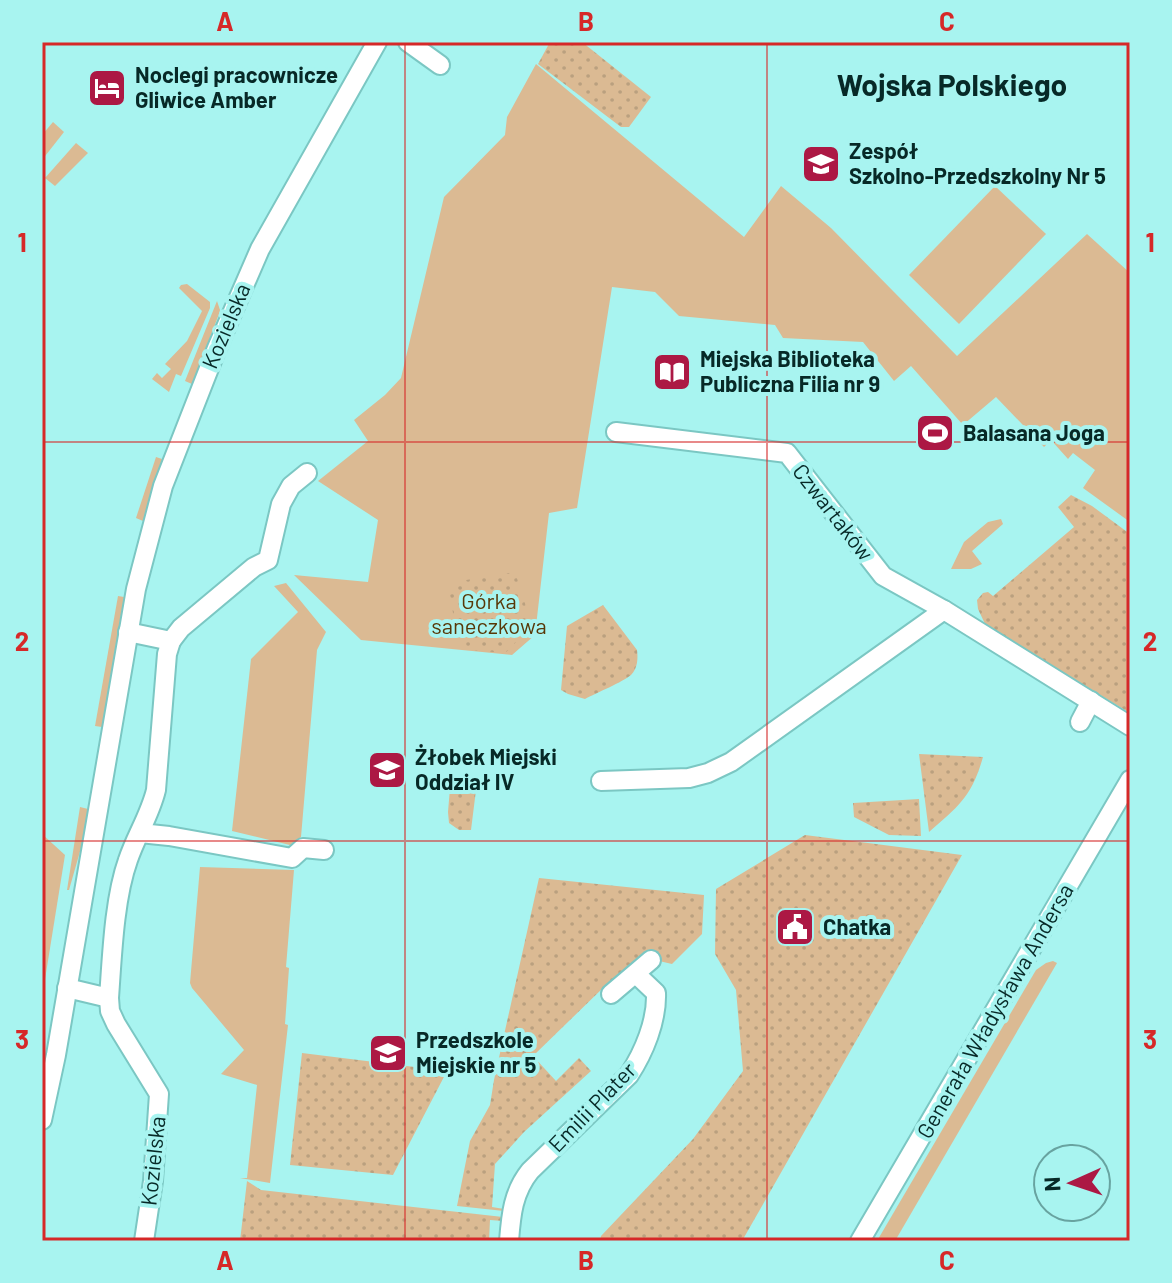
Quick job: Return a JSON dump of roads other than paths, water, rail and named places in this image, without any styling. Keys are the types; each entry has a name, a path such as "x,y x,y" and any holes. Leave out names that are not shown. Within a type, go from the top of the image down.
{"street":[{"name":"Kozielska","path":"42,1120 128,632 163,486 237,299 283,205 377,42"},
{"path":"408,42 440,65"},
{"name":"Czwartaków","path":"616,432 787,453 883,576 944,610 1130,726"},
{"path":"128,632 171,641 181,628 254,567 268,560 281,504 291,486 307,473"},
{"path":"601,781 689,778 731,762 944,610"},
{"name":"Kozielska","path":"144,1241 153,1181 159,1094 116,1024 110,1011 109,998 121,887 128,860 151,811 156,790 167,654 171,641"},
{"path":"1080,722 1091,701"},
{"name":"Generała Władysława Andersa","path":"860,1241 1130,780"},
{"path":"140,833 292,858 303,848 324,850"},
{"path":"611,994 651,960"},
{"name":"Emilii Plater","path":"509,1241 511,1216 520,1183 629,1075 641,1057 656,1006 656,993 636,974"},
{"path":"67,988 109,998"}],"place":[{"name":"Noclegi pracownicze Gliwice Amber","path":"107,88"},
{"name":"Zespół Szkolno-Przedszkolny Nr 5","path":"821,164"},
{"name":"Miejska Biblioteka Publiczna Filia nr 9","path":"672,372"},
{"name":"Balasana Joga","path":"935,433"},
{"name":"Żłobek Miejski Oddział IV","path":"387,770"},
{"name":"Chatka","path":"795,927"},
{"name":"Przedszkole Miejskie nr 5","path":"388,1053"}],"district":[{"name":"Wojska Polskiego","path":"952,86"}],"park label":[{"name":"Górka saneczkowa","path":"489,614"}]}
